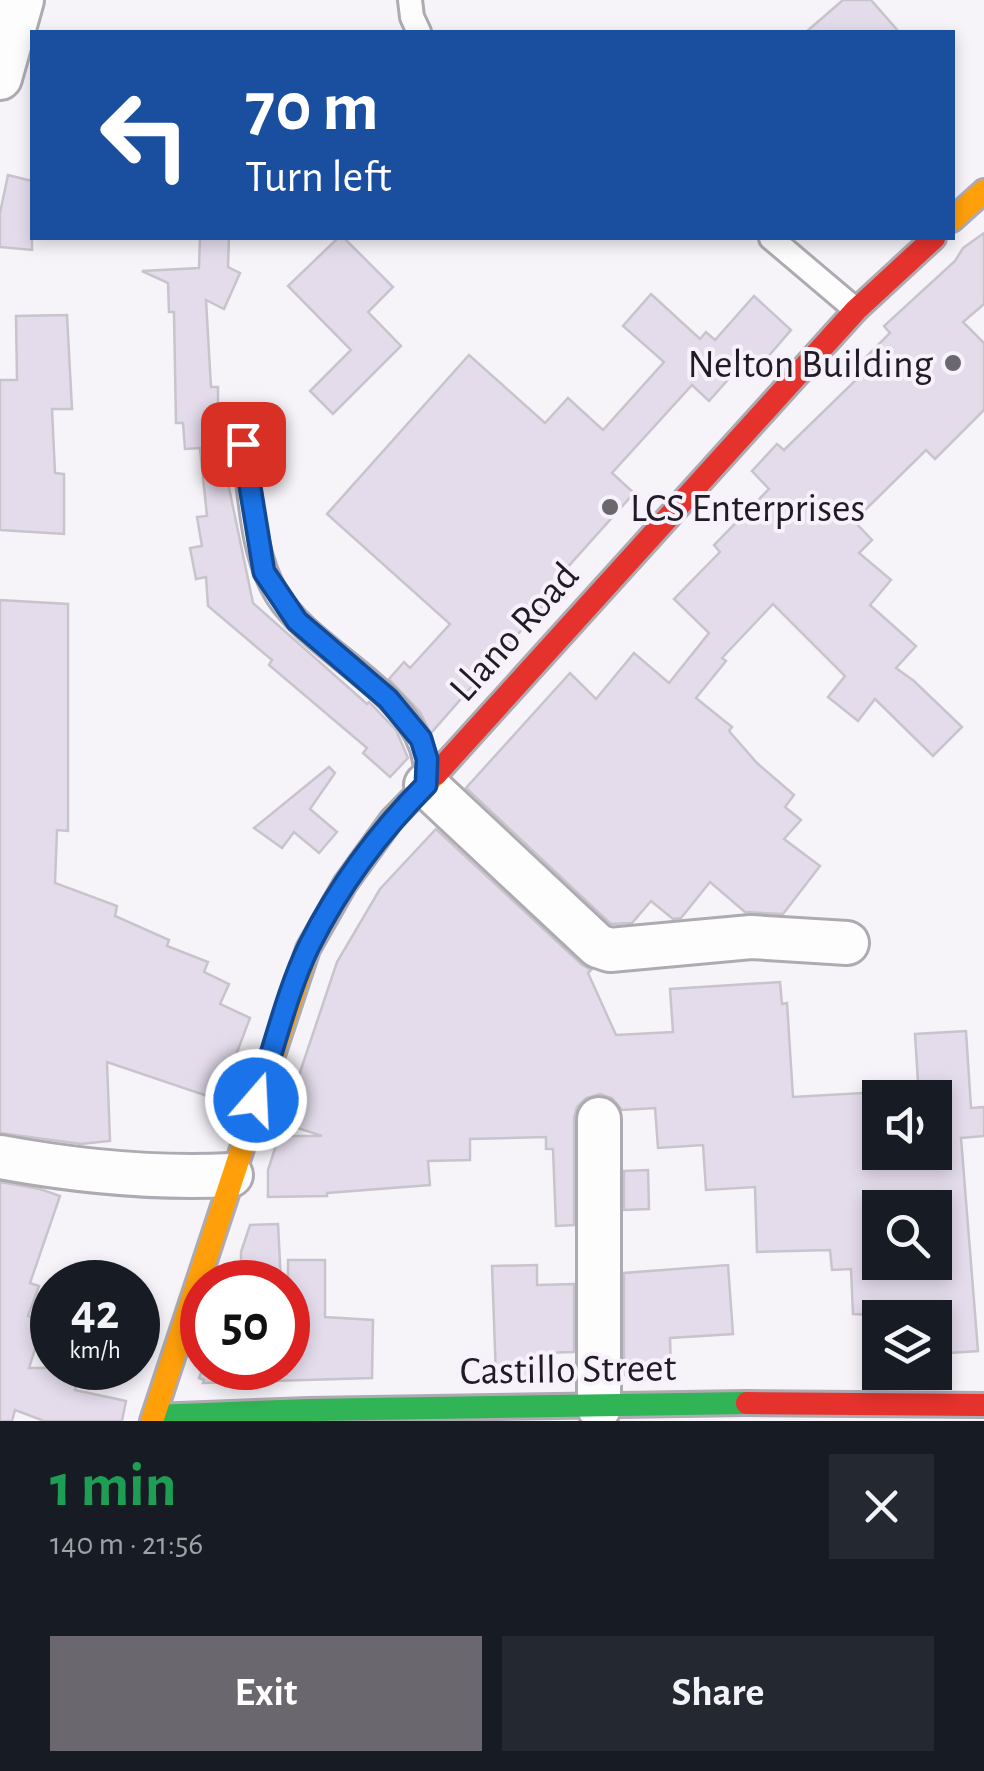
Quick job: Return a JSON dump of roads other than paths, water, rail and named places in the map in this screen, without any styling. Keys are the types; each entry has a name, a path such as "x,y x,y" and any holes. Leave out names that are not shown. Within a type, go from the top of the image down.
{"main road":[{"path":"955,217 984,191"},
{"name":"Llano Road","path":"153,1418 230,1175 308,949 344,884 392,819 856,310 932,240"},
{"name":"Castillo Street","path":"153,1418 309,1410 599,1408 717,1412 984,1405"}],"street":[{"path":"0,78 22,0"},
{"path":"426,785 598,946 610,950 751,937 847,942"},
{"path":"599,1119 599,1408"},
{"path":"0,1157 66,1170 182,1177 230,1175"}],"lane":[{"path":"410,0 418,30"},
{"path":"772,240 856,310"},
{"path":"243,444 264,572 297,621 388,699 421,739 427,759 426,785"}],"place":[{"name":"Nelton Building","path":"953,363"},
{"name":"LCS Enterprises","path":"610,507"}]}
